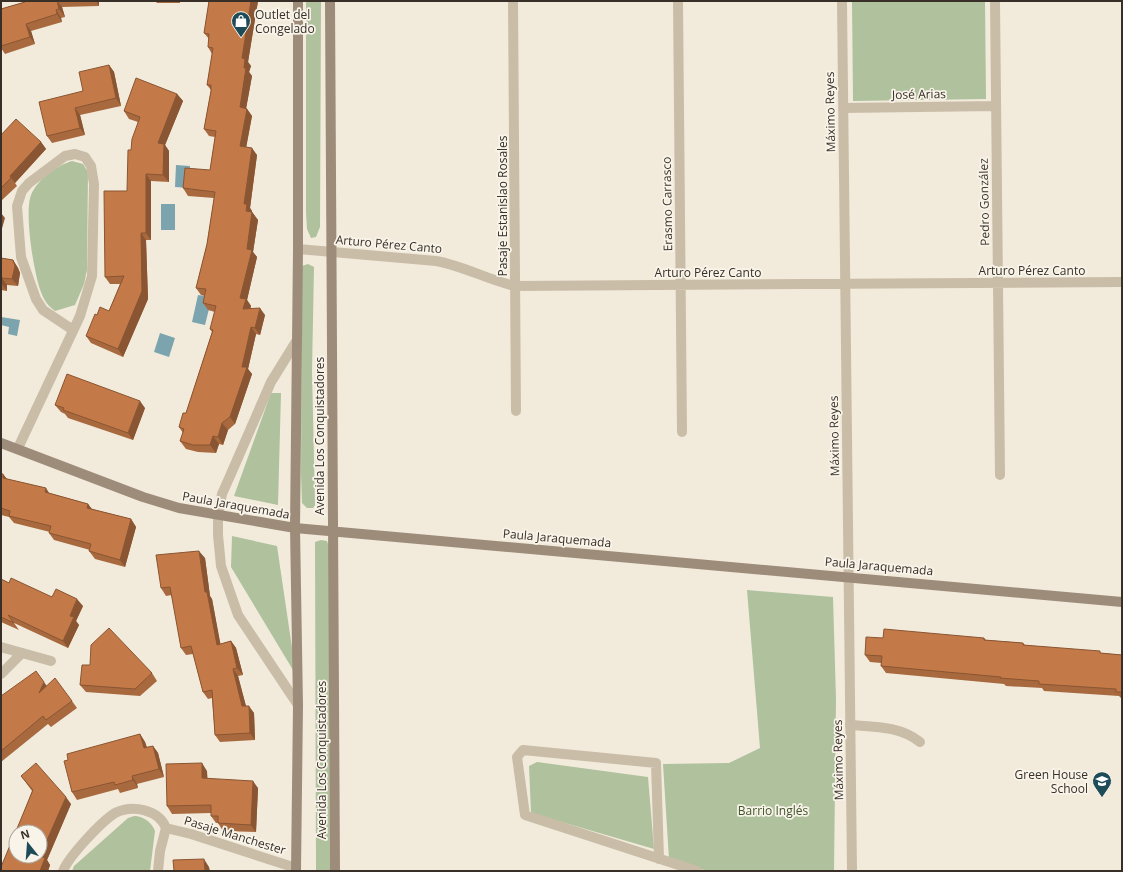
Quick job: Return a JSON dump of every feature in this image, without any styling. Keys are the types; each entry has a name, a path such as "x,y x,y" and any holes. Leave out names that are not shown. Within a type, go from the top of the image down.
{"street":[{"name":"Avenida Los Conquistadores","path":"296,870 298,705 295,528 298,249 298,1"},
{"name":"Avenida Los Conquistadores","path":"330,1 335,871"},
{"name":"Pasaje Estanislao Rosales","path":"513,1 516,411"},
{"name":"Erasmo Carrasco","path":"678,1 682,432"},
{"name":"Máximo Reyes","path":"842,1 852,871"},
{"name":"Pedro González","path":"995,1 1000,475"},
{"name":"José Arias","path":"843,108 996,106"},
{"path":"18,448 73,330 88,296 92,276 94,184 92,166 85,157 76,154 65,156 29,183 22,191 17,206 21,257 36,299 43,310 73,330"},
{"name":"Arturo Pérez Canto","path":"298,249 450,264 502,283 515,286 1122,282"},
{"name":"Avenida Los Conquistadores","path":"297,340 271,382 222,494 218,516 221,566 238,615 298,705"},
{"name":"Paula Jaraquemada","path":"1,443 18,448 66,469 179,508 218,516 295,528 1122,602"},
{"path":"1,646 21,654 51,661"},
{"path":"1,674 21,654"},
{"path":"850,725 894,728 912,736 920,742"},
{"path":"659,859 656,763 523,750 517,757 524,815 659,859 697,871"},
{"name":"Pasaje Manchester","path":"63,871 74,853 115,814 135,809 146,811 161,819 166,828 160,851 158,871"},
{"name":"Pasaje Manchester","path":"166,828 191,834 296,870"}],"green space":[{"path":"306,1 321,1 320,227 316,237 311,238 307,229 306,212"},
{"path":"852,1 985,1 986,99 853,101"},
{"path":"72,161 83,164 88,172 87,270 84,284 75,305 55,311 45,300 38,283 29,229 29,204 34,189 48,174 60,166"},
{"path":"308,264 314,267 312,371 315,505 313,508 307,508 302,503 301,474 302,266"},
{"path":"271,393 281,393 278,505 234,496"},
{"path":"232,536 277,546 296,675 231,567"},
{"path":"321,540 327,541 329,547 330,871 316,871 315,542"},
{"name":"Barrio Inglés","path":"747,590 833,597 836,699 834,871 707,871 669,859 663,764 729,763 760,748"},
{"path":"537,762 648,777 654,849 531,813 529,766"},
{"path":"134,816 147,820 155,831 150,871 72,871 74,866 128,818"}],"water":[{"path":"176,165 190,166 189,188 175,187"},
{"path":"161,204 175,204 175,230 161,230"},
{"path":"198,295 212,297 205,325 192,322"},
{"path":"1,317 20,320 17,336 8,334 9,327 1,325"},
{"path":"160,333 175,338 169,357 154,352"}],"building":[{"path":"24,1 57,1 59,9 56,10 57,14 26,24 30,37 1,46 1,9 25,2"},
{"path":"209,1 251,1 242,58 245,59 244,68 246,68 240,107 247,109 240,146 252,148 244,204 247,204 246,211 252,212 247,249 252,250 240,298 246,299 243,309 260,308 255,328 251,327 242,367 247,367 230,417 222,423 218,437 213,436 210,445 193,445 180,441 184,429 179,427 183,413 186,413 213,330 210,329 216,306 203,303 206,289 196,288 207,244 215,192 183,188 185,168 210,170 216,131 204,129 211,91 211,85 207,85 213,48 208,47 209,34 204,33"},
{"path":"109,65 116,98 75,108 80,128 47,136 39,102 83,91 79,72"},
{"path":"136,78 177,94 158,143 164,144 163,175 146,174 146,233 141,233 142,291 118,349 86,336 95,314 97,315 100,307 109,311 124,276 105,277 104,191 127,191 128,150 131,150 132,139 140,117 124,111"},
{"path":"16,119 41,142 1,188 1,135"},
{"path":"1,258 13,260 15,266 12,279 2,278 1,283"},
{"path":"67,374 140,401 128,433 63,410 64,408 55,405"},
{"path":"1,474 3,474 3,478 46,488 45,492 88,504 87,508 131,519 120,560 89,551 91,544 49,533 51,526 9,516 10,511 1,508"},
{"path":"199,551 205,592 207,592 217,645 231,641 237,668 233,669 242,706 249,706 250,733 215,735 212,690 203,692 191,646 181,648 170,587 161,588 156,555"},
{"path":"11,578 52,597 56,589 77,599 70,616 74,617 63,641 8,615 14,623 1,617 1,579 9,583"},
{"path":"109,628 152,673 135,689 80,685 82,665 90,665 91,645"},
{"path":"884,629 984,638 984,640 1023,643 1023,645 1100,651 1100,653 1122,655 1122,692 1116,692 1116,689 1039,684 1039,681 881,666 882,656 865,655 866,637 883,638"},
{"path":"36,671 44,682 39,693 55,678 72,701 46,720 43,716 1,751 1,696"},
{"path":"140,734 144,748 153,746 159,769 132,776 133,780 115,785 114,782 72,792 64,761 68,760 67,754"},
{"path":"36,763 66,797 48,838 48,824 19,824 33,790 21,776"},
{"path":"202,763 202,778 253,781 251,825 218,823 218,816 211,816 211,805 167,806 166,764"},
{"path":"8,850 8,864 43,864 40,871 1,871 1,867"},
{"path":"204,859 205,871 174,871 173,860"}],"place":[{"name":"Outlet del Congelado","path":"241,38"},
{"name":"Green House School","path":"1102,798"}]}
